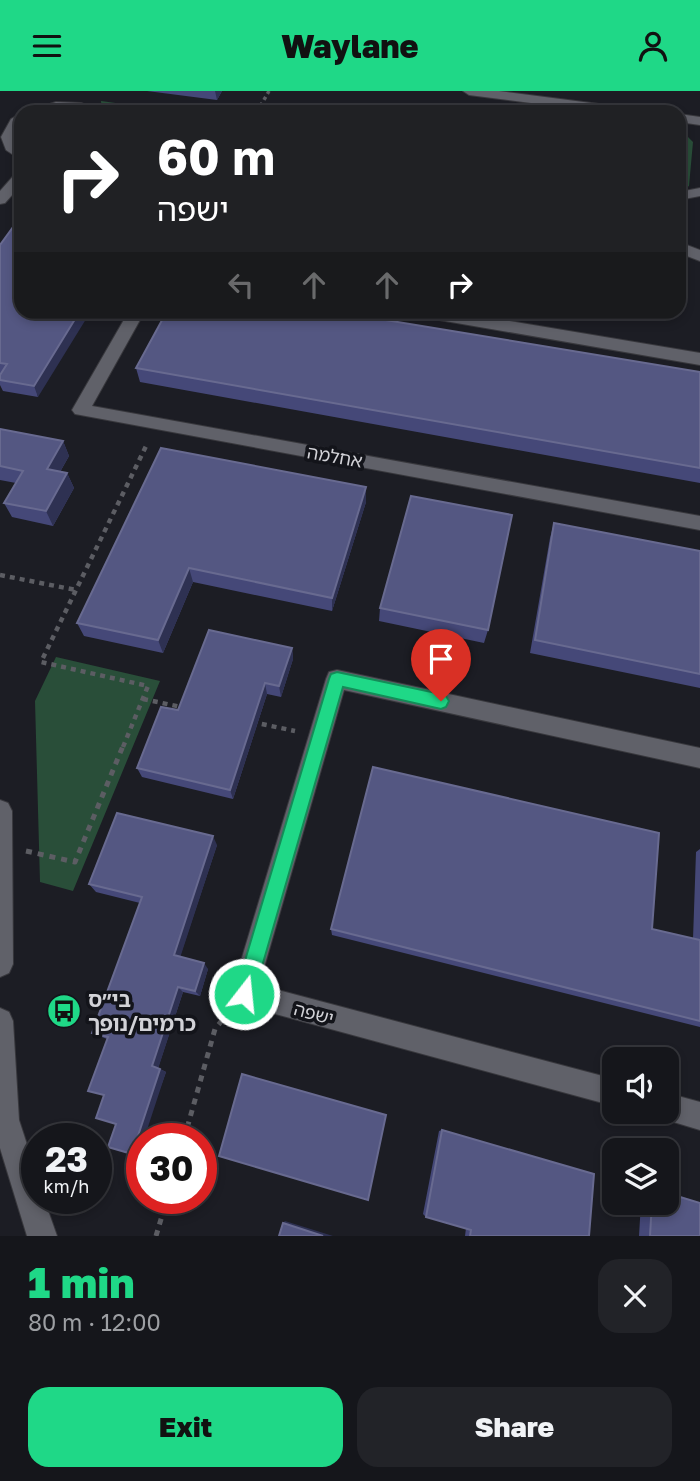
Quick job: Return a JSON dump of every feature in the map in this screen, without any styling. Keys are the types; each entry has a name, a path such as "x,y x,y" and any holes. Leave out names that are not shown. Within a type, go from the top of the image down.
{"street":[{"path":"469,91 576,105"},
{"path":"14,125 8,131 6,141 14,151"},
{"path":"0,200 14,184"},
{"name":"אחלמה","path":"132,319 81,410 700,523"},
{"path":"463,319 700,359"},
{"path":"244,994 337,679 700,758"},
{"path":"0,811 1,948"},
{"name":"ישפה","path":"244,994 602,1090"},
{"path":"0,1021 5,1120 42,1236"},
{"path":"679,1110 700,1116"}],"path":[{"path":"2,846 75,862 148,686 41,662 157,424"},
{"path":"0,575 76,590"},
{"path":"143,699 198,710"},
{"path":"238,719 320,736"},
{"path":"189,1123 215,1029 244,994"},
{"path":"156,1236 163,1214"}],"green space":[{"path":"101,101 130,105 101,105"},
{"path":"686,137 693,142 689,186 686,188"},
{"path":"56,657 160,681 73,891 40,882 35,701"}],"building":[{"path":"14,226 14,319 75,319 34,386 0,380 7,364 0,363 0,245"},
{"path":"163,319 379,319 700,372 700,468 136,368"},
{"path":"0,429 63,441 47,469 67,473 46,511 4,503 23,471 0,466"},
{"path":"161,448 366,487 332,598 189,568 158,640 77,623"},
{"path":"411,496 512,515 488,630 380,608"},
{"path":"554,523 700,551 700,674 535,640"},
{"path":"209,630 292,648 279,686 265,683 230,790 137,768 161,707 178,710"},
{"path":"373,767 659,833 652,929 700,940 700,1021 331,929"},
{"path":"117,813 213,836 174,955 204,963 195,991 178,987 152,1066 160,1069 142,1123 126,1123 126,1152 112,1148 116,1124 96,1118 104,1095 88,1091 108,1037 92,1033 142,897 89,884"},
{"path":"242,1074 386,1115 368,1200 219,1156"},
{"path":"442,1130 594,1174 589,1236 470,1236 471,1230 426,1217"},
{"path":"679,1197 700,1203 700,1236 650,1236 651,1215 679,1215"},
{"path":"283,1223 323,1236 279,1236"}],"place":[{"name":"בי״ס כרמים/נופך","path":"64,1011"}],"route":[{"path":"244,994 337,679 441,701"}]}
